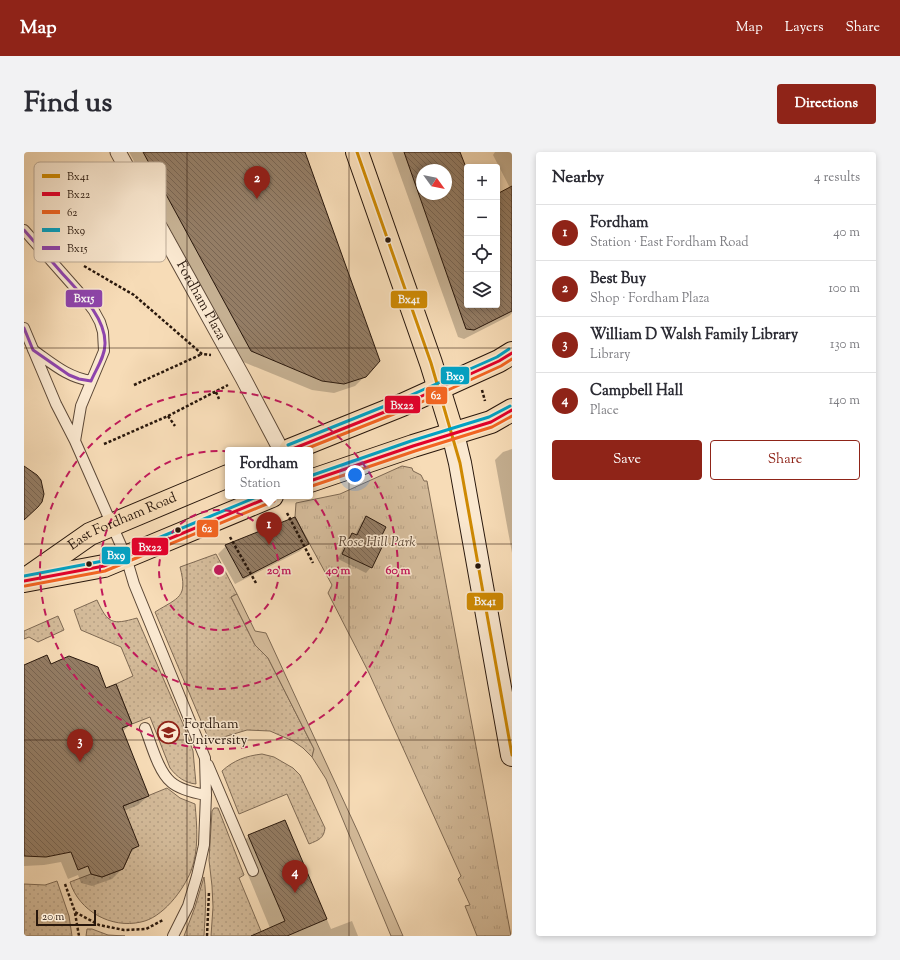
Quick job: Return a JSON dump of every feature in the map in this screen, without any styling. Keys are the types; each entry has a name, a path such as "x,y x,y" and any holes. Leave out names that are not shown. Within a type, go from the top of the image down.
{"main road":[{"path":"357,152 439,388 453,434 460,462 512,755"},
{"path":"297,447 402,405 499,361 512,353"},
{"path":"313,480 413,446 491,422 512,410"},
{"name":"East Fordham Road","path":"24,581 90,534 225,477"},
{"name":"East Fordham Road","path":"24,581 104,566 265,499"}],"street":[{"name":"Fordham Plaza","path":"118,152 124,162"},
{"name":"Fordham Plaza","path":"166,239 279,447"}],"lane":[{"path":"24,230 34,241"},
{"path":"52,262 94,311 103,332 104,351 81,406 75,441"},
{"path":"24,328 56,404 75,441 126,557 134,584 253,871"},
{"path":"34,350 69,375 79,379 91,381"},
{"path":"145,728 162,770 171,782 190,792 206,795"},
{"path":"173,936 188,906 204,845 206,795 205,758"}],"path":[{"path":"84,266 134,295 202,354"},
{"path":"134,385 202,354 232,358"},
{"path":"481,388 485,401"},
{"path":"104,444 168,416 216,392 219,399"},
{"path":"168,416 175,426"},
{"path":"287,512 313,563"},
{"path":"259,525 261,530"},
{"path":"230,537 256,583"},
{"path":"65,884 75,912 79,936"},
{"path":"75,912 99,925 124,930 146,929 188,906"}],"green space":[{"name":"Rose Hill Park","path":"402,466 412,468 413,471 421,475 424,481 427,481 511,936 477,936 465,906 470,905 458,879 461,876 369,673 328,593 332,585 295,517 296,503 340,494"},
{"path":"216,554 237,594 231,597 255,645 268,658 314,749 312,757 293,741 270,731 247,730 217,739 210,738 207,735 155,612 180,596 183,585 180,567"},
{"path":"237,594 255,631 266,633 358,832 403,936 391,936 326,779 312,757 314,749 268,658 255,645 231,597"},
{"path":"97,600 104,614 112,621 122,622 137,618 183,724 193,751 196,784 182,779 170,768 150,717 132,724 116,684 133,676 121,647 81,630 74,610"},
{"path":"58,616 64,630 38,642 29,637 24,639 24,631"},
{"path":"262,754 274,757 293,768 300,775 325,828 322,836 318,840 309,844 287,794 239,814 222,771 240,759"},
{"path":"167,788 180,798 195,804 197,829 194,863 183,887 171,902 157,915 141,922 119,923 98,916 81,901 74,892 70,882 91,874 102,877 123,869 129,856 127,851 123,806"},
{"path":"214,808 218,808 244,875 239,878 263,936 211,936 213,907 209,860 212,811"},
{"path":"204,877 206,899 204,936 184,936 195,907"},
{"path":"57,881 69,916 72,936 24,936 24,884 45,885"},
{"path":"87,929 92,929 108,935 125,936 86,936"}],"building":[{"path":"143,152 305,152 380,361 366,377 344,384 322,381 251,351 166,194 166,162 148,162"},
{"path":"404,152 460,152 465,164 464,308 500,308 500,192 512,186 512,311 474,330 466,329 421,200 452,200 452,164 416,164 416,186"},
{"path":"24,466 37,475 41,480 44,494 42,502 24,520"},
{"path":"366,516 386,527 377,545 382,547 372,568 342,554 352,533 357,535"},
{"path":"295,517 309,544 243,578 225,545"},
{"path":"47,655 51,664 69,656 98,667 106,688 116,684 132,724 122,728 149,796 123,806 139,846 132,849 123,869 102,877 91,874 88,866 78,870 71,852 46,857 24,856 24,665"},
{"path":"285,820 327,919 287,936 251,936 285,921 248,835"}],"transit line":[{"name":"Bx41","path":"357,152 431,363 460,463 512,755"},
{"name":"Bx15","path":"24,230 34,241"},
{"name":"Bx15","path":"52,262 82,296 96,314 101,324 104,334 105,349 91,381"},
{"name":"Bx15","path":"24,328 33,350 69,375 79,379 91,381"},
{"name":"Bx9","path":"288,445 400,400 497,357 509,349"},
{"name":"Bx22","path":"297,447 402,405 499,361 512,353"},
{"name":"62","path":"311,447 404,410 501,366 512,359"},
{"name":"Bx9","path":"313,475 411,441 489,417 510,406"},
{"name":"Bx22","path":"313,480 413,446 491,422 512,410"},
{"name":"62","path":"313,486 492,427 512,416"},
{"name":"Bx9","path":"24,576 103,561 252,499"},
{"name":"Bx22","path":"24,581 104,566 265,499"},
{"name":"62","path":"25,586 105,571 274,501"}],"place":[{"name":"Best Buy","path":"257,199"},
{"name":"Fordham","path":"269,545"},
{"name":"Fordham University","path":"168,733"},
{"name":"William D Walsh Family Library","path":"80,762"},
{"name":"Campbell Hall","path":"295,893"}]}
